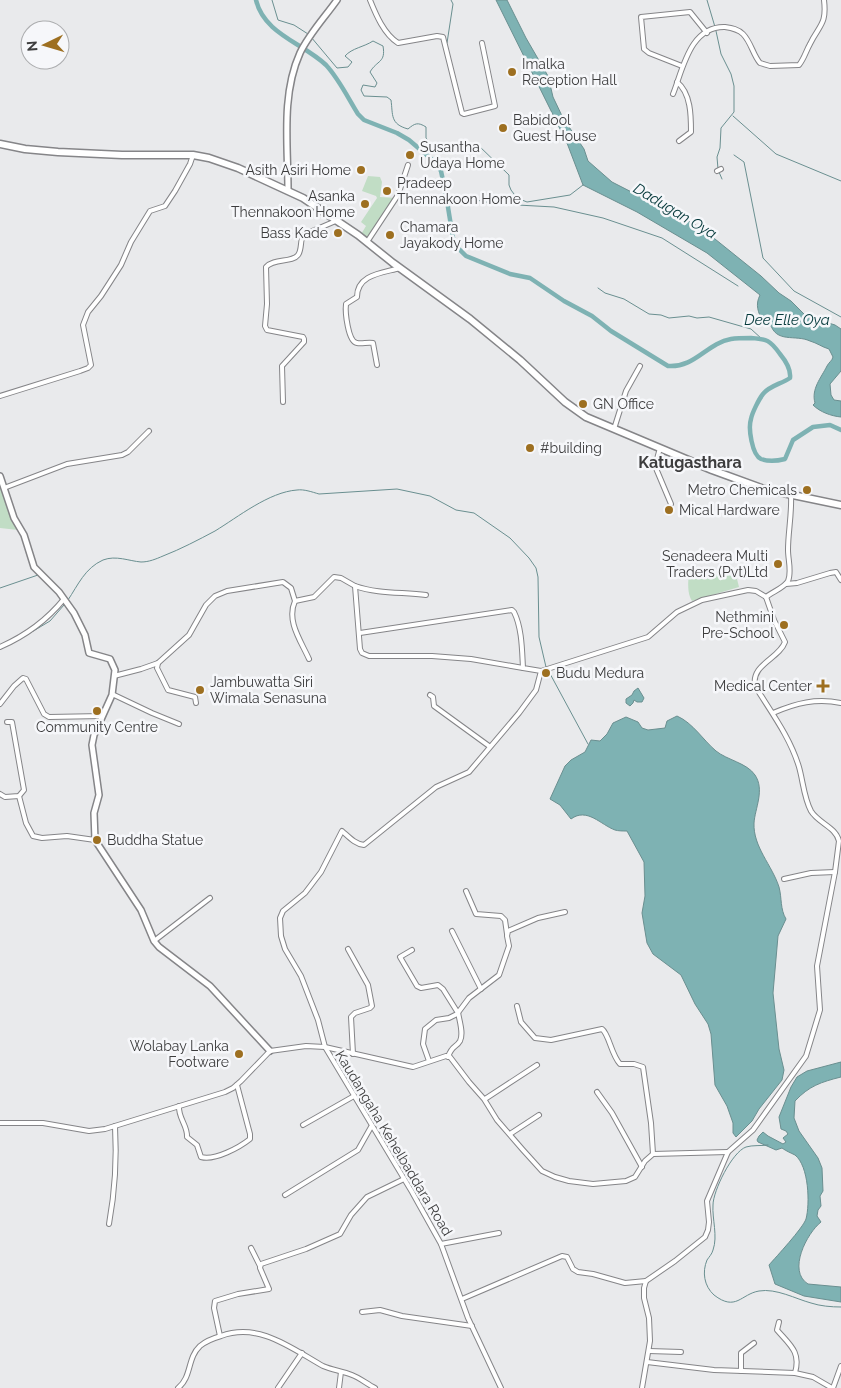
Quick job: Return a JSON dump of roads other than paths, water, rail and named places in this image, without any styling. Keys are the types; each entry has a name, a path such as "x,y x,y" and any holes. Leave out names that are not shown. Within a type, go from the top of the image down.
{"main road":[{"path":"0,144 25,149 122,156 193,155 209,158 238,168 288,190 338,220 470,319 520,360 571,407 586,417 712,470 764,488 841,505"}],"street":[{"path":"288,190 287,120 291,78 300,53 337,0"},
{"path":"370,0 386,31 398,43 437,36 443,37 462,113 464,114 495,106 482,43"},
{"path":"673,94 690,49 702,35 718,27 735,28 742,33 760,64 770,66 799,65 822,24 824,0"},
{"path":"682,66 649,53 644,49 641,16 690,12 707,32"},
{"path":"677,82 683,86 689,104 691,124 691,132 679,141"},
{"path":"0,396 80,371 91,365 83,325 88,312 121,265 131,242 150,211 165,206 190,164 193,155"},
{"path":"367,242 398,195 408,165"},
{"path":"283,402 282,366 304,342 304,339 303,337 267,330 264,326 267,304 266,267 269,263 294,258 299,252 303,235 338,220"},
{"path":"377,365 373,343 356,343 351,339 346,316 346,304 357,297 357,291 365,279 400,268"},
{"path":"614,429 626,391 640,366"},
{"path":"4,488 67,464 122,455 128,452 149,431"},
{"path":"660,448 655,466 671,504"},
{"path":"0,476 14,518 24,535 34,567 59,592 80,623 89,653 110,659 113,664 112,694 94,735 92,745 99,795 94,812 95,840 141,910 158,947 210,986 270,1051"},
{"path":"786,584 790,573 788,549 792,515 791,495"},
{"path":"766,597 786,584 797,584 830,573 836,572 841,580"},
{"path":"295,601 314,597 334,577 375,592 426,595"},
{"path":"114,676 158,663 189,635 206,605 215,596 227,591 282,582 291,588 295,601 292,606 294,628 309,659"},
{"path":"355,586 360,649 362,653 370,656 432,656 471,659 541,671 648,637 686,606 708,598 748,590 756,591 766,597 774,620 785,642 783,647 765,662 757,673 754,680 755,686 787,738 799,766 811,810 838,837 839,847 835,872 817,966 820,1010 806,1056 753,1130 728,1152 707,1201 706,1208 709,1222 708,1230 704,1237 675,1261 646,1281 625,1283 578,1272 573,1269 567,1257 562,1256 462,1299"},
{"path":"0,647 33,629 52,614 64,599"},
{"path":"360,633 512,610 519,626 523,668"},
{"path":"158,663 158,668 168,690 195,696 196,703"},
{"path":"430,695 433,697 434,706 489,746 510,725 536,690 541,671"},
{"path":"0,704 23,678 26,679 44,714 49,717 102,716"},
{"path":"112,694 179,724"},
{"path":"773,714 804,702 816,700 841,703"},
{"path":"7,722 12,722 24,790 20,796 26,823 33,836 42,838 67,836 95,840"},
{"name":"Kaudangaha Kehelbaddara Road","path":"489,746 469,772 436,787 364,845 360,845 352,840 342,831 324,867 310,886 283,911 280,918 285,949 301,976 318,1020 325,1047 441,1244 472,1326 501,1388"},
{"path":"0,794 5,797 20,796"},
{"path":"784,880 810,873 835,872"},
{"path":"429,1060 423,1044 425,1029 436,1020 449,1018 458,1012 468,998 501,972 509,946 505,920 501,916 476,914 466,891"},
{"path":"154,941 210,898"},
{"path":"507,934 508,931 538,918 565,912"},
{"path":"452,931 481,988"},
{"path":"348,949 368,985 372,1006 354,1013 352,1017 353,1054"},
{"path":"412,950 400,957 417,986 421,988 438,985 458,1012 461,1034 459,1042 451,1048 448,1057"},
{"path":"517,1006 521,1022 534,1038 551,1040 602,1029 606,1031 612,1054 620,1064 634,1064 643,1067 651,1123 653,1154"},
{"path":"0,1123 43,1122 89,1131 114,1126 225,1092 237,1085 270,1051 306,1046 325,1047 409,1066 448,1057"},
{"path":"448,1057 484,1099 497,1120 542,1171 555,1177 569,1181 599,1184 626,1182 635,1177 645,1161 653,1154 728,1152"},
{"path":"484,1099 537,1065"},
{"path":"179,1106 179,1114 186,1126 187,1137 197,1145 201,1157 206,1158 224,1154 250,1139 237,1085"},
{"path":"597,1092 612,1113 642,1167"},
{"path":"303,1125 354,1096"},
{"path":"510,1134 539,1115"},
{"path":"110,1224 116,1187 117,1153 114,1126"},
{"path":"285,1195 358,1150 371,1126"},
{"path":"260,1266 263,1262 296,1254 340,1234 351,1214 367,1197 404,1179"},
{"path":"441,1244 499,1233"},
{"path":"220,1336 214,1308 215,1301 238,1294 269,1289 260,1266 250,1248"},
{"path":"642,1388 650,1341 649,1318 644,1293 646,1281"},
{"path":"362,1312 380,1310 402,1316 472,1326"},
{"path":"780,1322 777,1330 798,1357 795,1373"},
{"path":"178,1388 185,1382 189,1365 194,1353 200,1346 220,1336 240,1331 256,1333 276,1339 322,1366 352,1375 375,1388"},
{"path":"741,1371 742,1353 754,1343"},
{"path":"649,1351 681,1352"},
{"path":"278,1388 302,1353"},
{"path":"647,1362 714,1370 795,1373 813,1377 833,1388 841,1366"},
{"path":"339,1388 341,1372"}],"water":[{"name":"Dee Elle Oya","path":"496,0 507,0 548,76 553,97 563,118 584,149 588,161 612,182 694,224 710,235 791,301 806,316 835,325 841,329 841,371 830,384 831,395 834,400 841,401 841,417 819,410 813,405 815,403 814,393 817,384 833,357 829,349 804,339 777,334 770,323 763,322 757,305 760,295 707,253 637,212 583,185 567,143"},
{"path":"638,688 644,698 642,702 634,700 630,706 626,703 626,699"},
{"path":"677,716 693,727 716,751 747,767 755,775 758,781 759,793 754,832 779,887 786,919 778,936 773,993 779,1049 784,1070 782,1080 752,1121 736,1137 733,1133 733,1123 727,1106 715,1085 711,1034 708,1024 695,1004 681,975 653,954 647,943 642,913 645,896 644,862 627,831 615,830 588,816 577,816 571,819 560,805 550,799 565,766 585,752 591,740 600,741 607,734 613,723 626,717 638,722 642,728 648,730 665,728 667,721"},
{"path":"841,1062 841,1077 816,1085 795,1101 794,1118 799,1131 818,1158 822,1168 823,1191 820,1196 821,1206 817,1216 821,1222 805,1243 801,1252 799,1270 802,1278 808,1284 841,1287 841,1302 804,1296 775,1284 769,1265 806,1219 808,1204 806,1176 800,1160 795,1155 782,1148 776,1150 757,1140 763,1132 783,1144 786,1142 783,1138 788,1134 781,1129 779,1117 797,1077 807,1071"}],"waterway":[{"path":"256,0 260,12 276,30 317,57 331,70 358,114 364,120 397,133 409,140 436,163 441,171 453,238 457,247 466,256 510,274 530,278 668,366 686,363 715,345 731,339 756,338 771,343 786,362 790,378 766,391 753,413 750,423 750,435 755,452 761,459 767,461 785,459 793,440 813,427 830,425 841,430"},
{"path":"272,0 278,20 294,25 308,34"},
{"path":"447,43 453,4 451,0"},
{"path":"707,0 715,27"},
{"path":"716,31 721,54 731,74 734,86 734,112 721,128 720,148 717,157 718,169"},
{"path":"311,37 337,68 348,67 352,62 345,56 355,49 373,41 383,46 382,59 370,72 377,83 375,87 363,85 361,90 364,96 387,97 391,100 395,122 408,129 413,125 423,125 426,127 426,138 429,142 447,151 451,152 467,145 477,144 509,175 509,185 517,198 527,202 570,195 583,185"},
{"path":"733,116 776,154 841,181"},
{"path":"734,155 744,162 763,258 794,291 841,317"},
{"path":"719,172 722,179"},
{"path":"447,200 458,197 499,204 554,207 603,218 662,238 738,286"},
{"path":"598,288 605,293 624,299 649,314 669,318 709,317 751,329 762,339"},
{"path":"68,600 87,572 97,563 103,560 118,558 141,562 155,559 215,531 254,506 276,495 300,490 319,494 397,489 430,496 456,510 474,513 510,538 529,558 536,568 538,577 539,637 546,667"},
{"path":"0,588 38,575 58,595"},
{"path":"25,636 50,621 64,605"},
{"path":"0,649 10,644"},
{"path":"548,670 588,744"},
{"path":"768,1145 748,1146 741,1150 729,1164 716,1191 713,1205 714,1245 705,1269 705,1279 708,1287 714,1295 728,1302 733,1302 753,1293 766,1290 779,1292 818,1305 841,1307"}],"place":[{"name":"Imalka Reception Hall","path":"512,72"},
{"name":"Babidool Guest House","path":"503,128"},
{"name":"Susantha Udaya Home","path":"410,155"},
{"name":"Asith Asiri Home","path":"361,170"},
{"name":"Pradeep Thennakoon Home","path":"387,191"},
{"name":"Asanka Thennakoon Home","path":"365,204"},
{"name":"Bass Kade","path":"338,233"},
{"name":"Chamara Jayakody Home","path":"390,235"},
{"name":"GN Office","path":"583,404"},
{"name":"#building","path":"530,448"},
{"name":"Metro Chemicals","path":"807,490"},
{"name":"Mical Hardware","path":"669,510"},
{"name":"Senadeera Multi Traders (Pvt)Ltd","path":"778,564"},
{"name":"Nethmini Pre-School","path":"784,625"},
{"name":"Budu Medura","path":"546,673"},
{"name":"Medical Center","path":"823,686"},
{"name":"Jambuwatta Siri Wimala Senasuna","path":"200,690"},
{"name":"Community Centre","path":"97,711"},
{"name":"Buddha Statue","path":"97,840"},
{"name":"Wolabay Lanka Footware","path":"239,1054"}],"district":[{"name":"Katugasthara","path":"690,462"}],"water label":[{"name":"Dadugan Oya","path":"675,211"}]}
